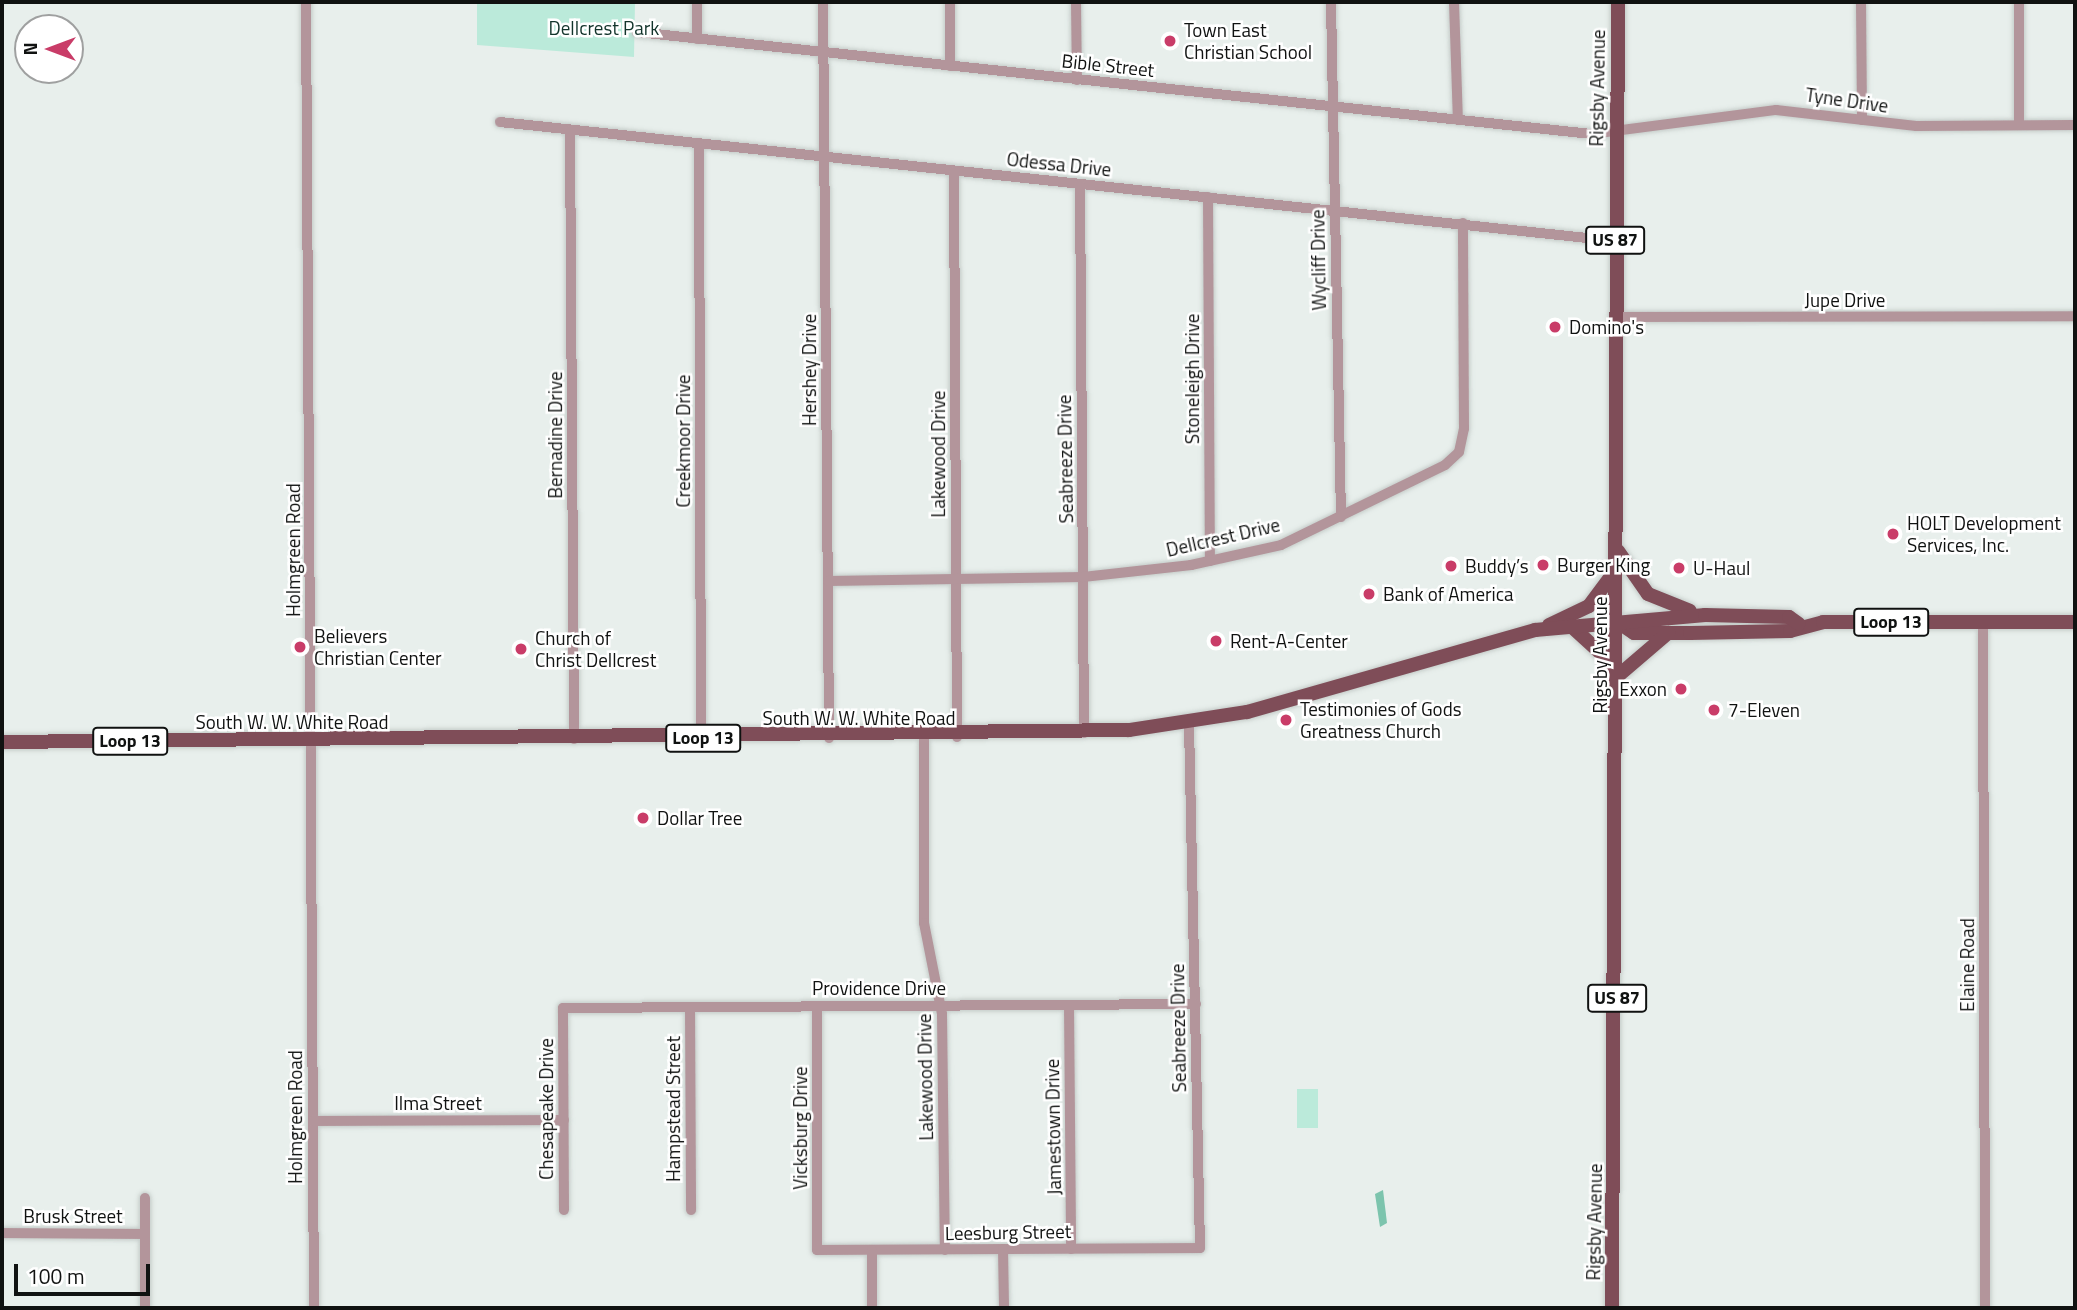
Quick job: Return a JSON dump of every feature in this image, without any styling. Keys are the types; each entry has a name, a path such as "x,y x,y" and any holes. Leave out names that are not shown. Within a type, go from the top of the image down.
{"main road":[{"name":"Rigsby Avenue","path":"1612,1308 1619,681 1615,317 1618,2"},
{"path":"1618,550 1648,594 1705,615"},
{"path":"1542,629 1589,606 1618,567"},
{"name":"South W. W. White Road","path":"2,742 957,737 1084,733 1189,723 1348,686 1542,629 1570,625 1619,624 1705,615 1789,617 1799,624 2075,622"},
{"path":"1689,633 1690,616"},
{"name":"South W. W. White Road","path":"1619,624 1634,633 1689,633 1790,631 1799,624"},
{"path":"1570,625 1604,656 1619,681 1668,633"}],"street":[{"name":"Holmgreen Road","path":"306,2 314,1308"},
{"path":"697,2 697,39"},
{"name":"Hershey Drive","path":"823,2 829,738"},
{"path":"950,2 950,66"},
{"path":"1076,2 1077,80"},
{"name":"Wycliff Drive","path":"1331,2 1341,517"},
{"path":"1454,2 1458,120"},
{"path":"1861,2 1862,120"},
{"path":"2019,2 2019,125"},
{"name":"Bible Street","path":"637,32 1591,135 1616,128"},
{"name":"Tyne Drive","path":"1616,128 1697,125 1776,110 1862,120 2075,125"},
{"name":"Odessa Drive","path":"500,122 1615,241"},
{"name":"Bernadine Drive","path":"570,130 575,739"},
{"name":"Creekmoor Drive","path":"699,143 701,738"},
{"name":"Lakewood Drive","path":"954,170 957,737"},
{"name":"Seabreeze Drive","path":"1080,184 1084,733"},
{"name":"Stoneleigh Drive","path":"1208,197 1210,561"},
{"name":"Dellcrest Drive","path":"828,581 1083,577 1210,561 1269,549 1341,517 1459,452 1463,223"},
{"name":"Jupe Drive","path":"1615,317 2075,316"},
{"name":"Elaine Road","path":"1983,622 1985,1308"},
{"name":"Seabreeze Drive","path":"1189,723 1200,1248"},
{"name":"Lakewood Drive","path":"924,737 924,923 941,1006 945,1250"},
{"name":"Providence Drive","path":"563,1008 1196,1004"},
{"name":"Jamestown Drive","path":"1069,1005 1072,1249"},
{"name":"Vicksburg Drive","path":"817,1006 817,1250"},
{"name":"Hampstead Street","path":"690,1007 691,1210"},
{"name":"Chesapeake Drive","path":"563,1008 564,1210"},
{"name":"Ilma Street","path":"313,1121 564,1120"},
{"path":"145,1198 145,1308"},
{"name":"Brusk Street","path":"2,1233 144,1234"},
{"name":"Leesburg Street","path":"817,1250 1200,1248"},
{"path":"1003,1249 1004,1308"},
{"path":"872,1250 872,1308"}],"green space":[{"name":"Dellcrest Park","path":"477,2 635,2 634,57 477,45"},
{"path":"1297,1089 1318,1089 1318,1128 1297,1128"}],"shaded area":[{"path":"1383,1190 1387,1223 1380,1227 1375,1194"}],"place":[{"name":"Town East Christian School","path":"1170,41"},
{"name":"Domino's","path":"1555,327"},
{"name":"HOLT Development Services, Inc.","path":"1893,534"},
{"name":"Burger King","path":"1543,565"},
{"name":"Buddy’s","path":"1451,566"},
{"name":"U-Haul","path":"1679,568"},
{"name":"Bank of America","path":"1369,594"},
{"name":"Rent-A-Center","path":"1216,641"},
{"name":"Believers Christian Center","path":"300,647"},
{"name":"Church of Christ Dellcrest","path":"521,649"},
{"name":"Exxon","path":"1681,689"},
{"name":"7-Eleven","path":"1714,710"},
{"name":"Testimonies of Gods Greatness Church","path":"1286,720"},
{"name":"Dollar Tree","path":"643,818"}]}
